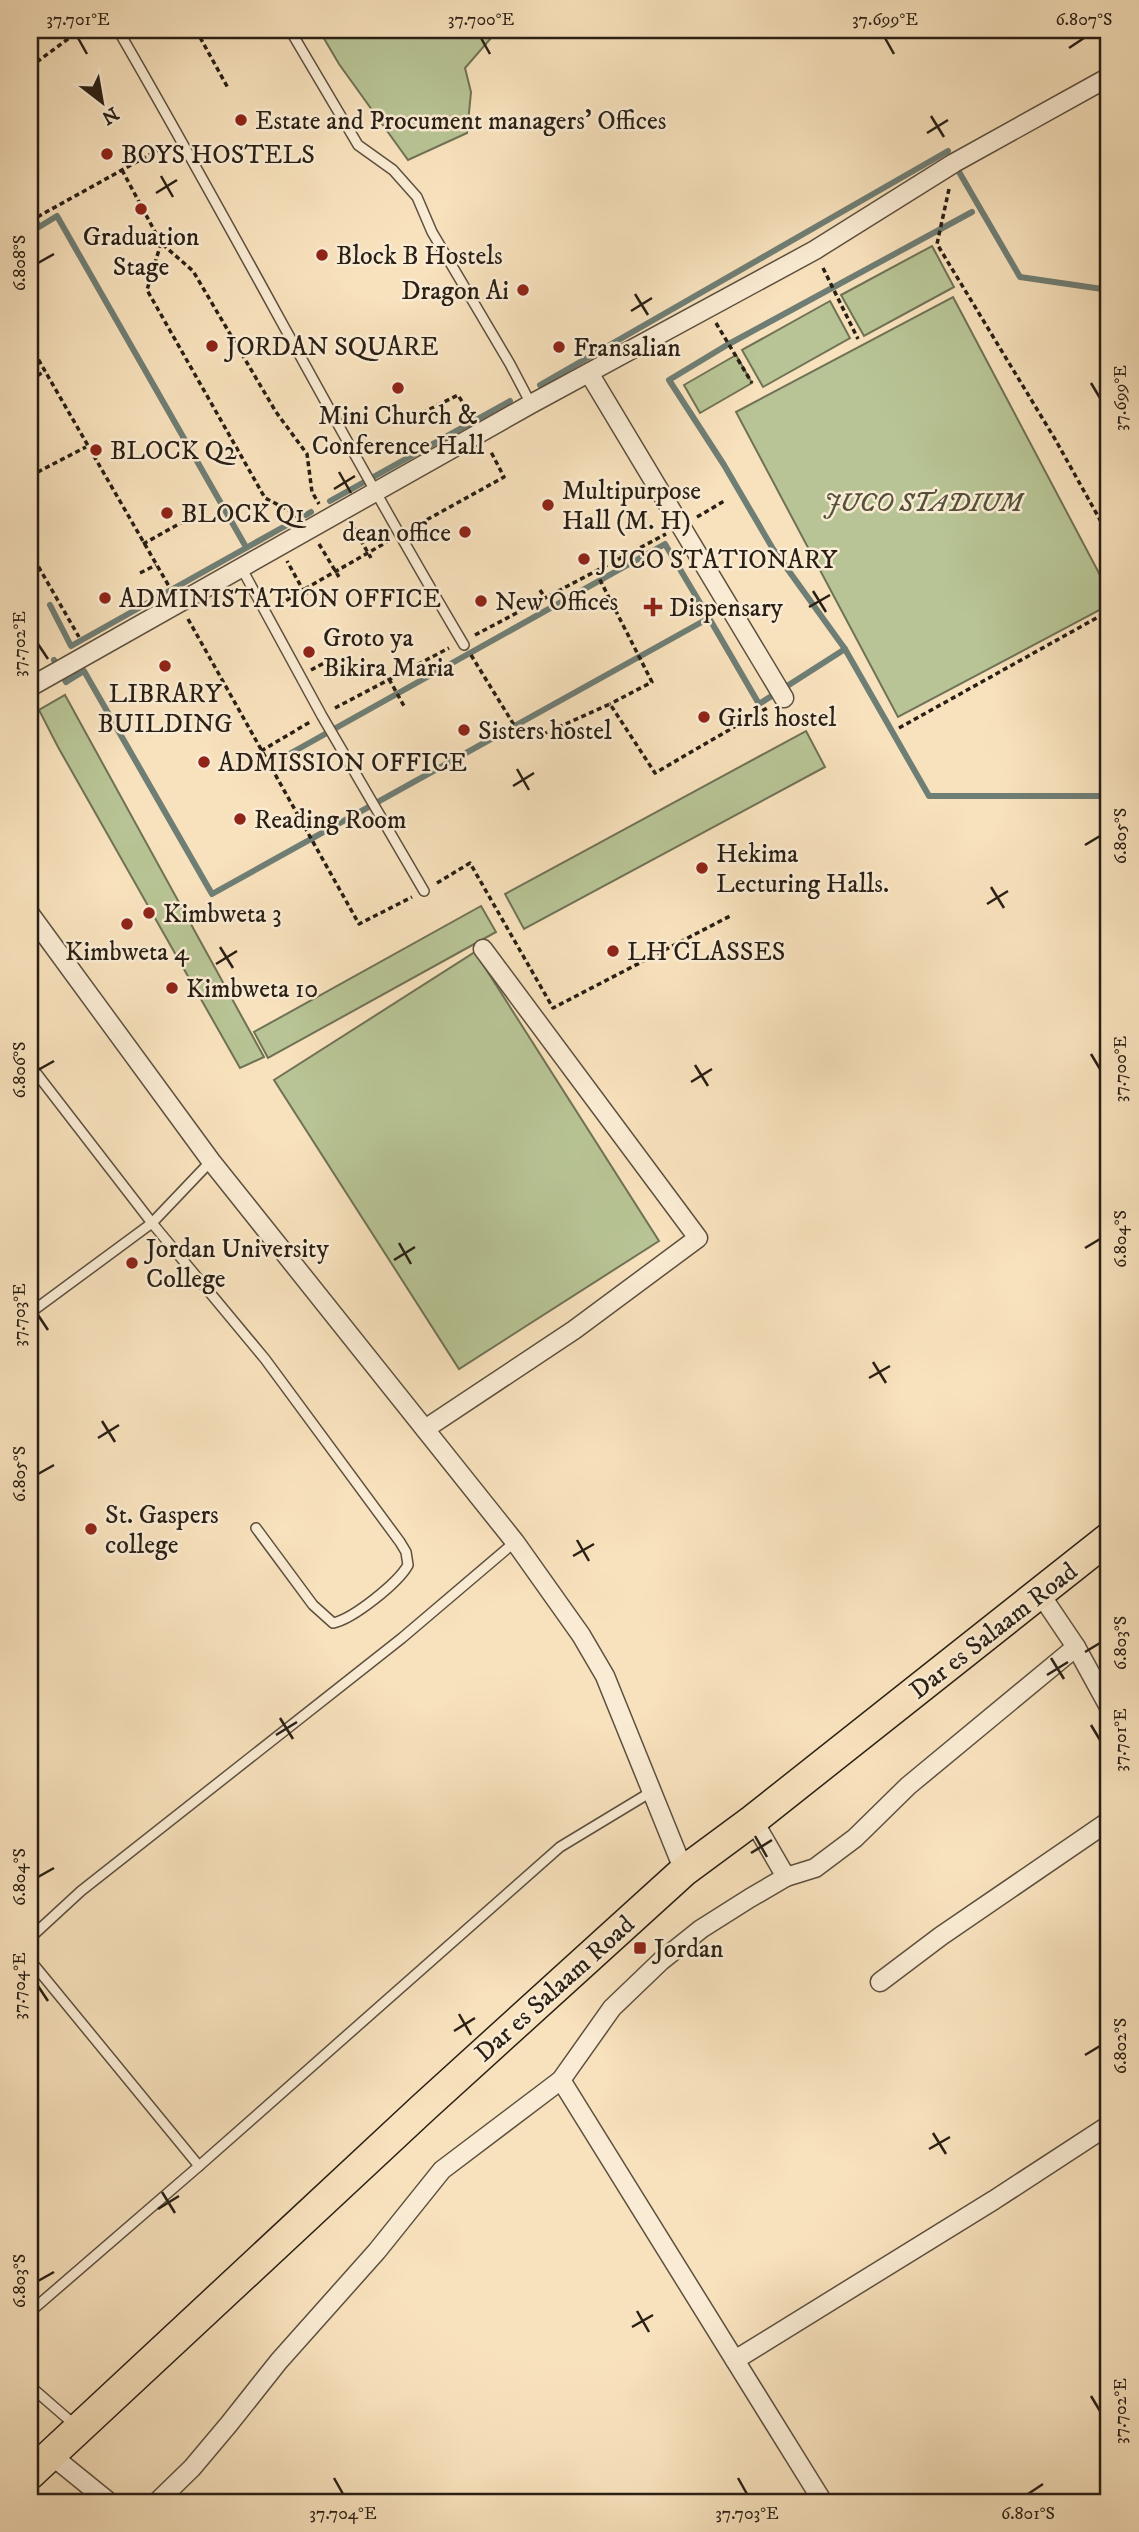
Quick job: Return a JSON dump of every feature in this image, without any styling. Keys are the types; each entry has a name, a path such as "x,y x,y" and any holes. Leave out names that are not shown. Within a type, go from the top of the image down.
{"highway":[{"name":"Dar es Salaam Road","path":"40,2465 423,2108 684,1871 753,1820 1109,1538"}],"street":[{"path":"30,687 242,569 306,528 345,511 531,404 815,250 954,163 1109,77"},
{"path":"589,373 784,698"},
{"path":"30,914 211,1161 515,1542 581,1635 605,1676 684,1871"},
{"path":"425,1429 574,1330 698,1238 483,949"},
{"path":"1040,1591 1076,1647 1109,1707"},
{"path":"157,2502 192,2468 279,2361 377,2251 442,2170 561,2080 612,2008 661,1961 701,1929 786,1877 815,1868 855,1839 908,1786 1076,1647"},
{"path":"753,1820 786,1877"},
{"path":"880,1982 1109,1821"},
{"path":"561,2080 823,2502"},
{"path":"735,2360 1084,2144 1109,2125"},
{"path":"40,2465 109,2502"}],"lane":[{"path":"118,30 375,494 463,643"},
{"path":"290,30 358,145 393,170 417,197 432,232 510,363 531,404"},
{"path":"242,569 322,716 424,891"},
{"path":"30,1065 152,1223 265,1359 316,1426 400,1542 406,1552 408,1565 357,1611 344,1620 333,1623 313,1605 256,1528"},
{"path":"30,1314 152,1223 211,1161"},
{"path":"30,1938 81,1891 402,1638 515,1542"},
{"path":"30,2312 200,2166 560,1847 651,1792"},
{"path":"30,1960 200,2166"},
{"path":"30,2386 79,2428"}],"path":[{"path":"30,67 80,30"},
{"path":"196,30 228,88"},
{"path":"30,221 180,138"},
{"path":"954,163 937,244 1055,439 1109,536"},
{"path":"122,170 161,243 193,271 276,412 307,454 313,492 323,512"},
{"path":"161,243 147,290 265,498 292,512 339,577"},
{"path":"815,250 840,306 858,338"},
{"path":"709,308 727,345 752,383"},
{"path":"30,345 179,604"},
{"path":"30,380 45,371"},
{"path":"265,613 504,477 458,395 408,421 407,419"},
{"path":"30,476 86,447"},
{"path":"261,751 726,500"},
{"path":"345,511 371,558"},
{"path":"144,544 186,520 188,523"},
{"path":"628,546 632,552"},
{"path":"30,552 89,654"},
{"path":"141,573 156,565"},
{"path":"475,662 522,738 532,739 652,682 596,572"},
{"path":"297,579 307,595"},
{"path":"540,590 545,598"},
{"path":"899,728 1109,611"},
{"path":"389,680 404,706"},
{"path":"610,704 655,773 784,698"}],"green space":[{"path":"319,30 498,30 465,68 471,92 467,133 408,160 339,64"},
{"path":"932,246 954,287 864,336 841,295"},
{"name":"JUCO STADIUM","path":"953,297 1109,592 1109,605 898,717 736,412"},
{"path":"830,301 850,338 763,387 742,350"},
{"path":"736,355 752,383 700,413 684,385"},
{"path":"65,695 264,1057 240,1068 58,747 39,710"},
{"path":"806,731 825,767 524,929 505,894"},
{"path":"481,906 496,932 268,1058 254,1032"},
{"path":"475,952 659,1241 459,1369 274,1080"}],"waterway":[{"path":"540,385 948,151"},
{"path":"955,165 1020,277 1109,290"},
{"path":"30,211 39,227 57,216 246,547"},
{"path":"972,212 727,345 669,380 724,465 773,549 845,649 929,796 1109,796"},
{"path":"330,501 510,401"},
{"path":"306,515 311,512"},
{"path":"50,605 71,646 287,525"},
{"path":"284,757 665,544 709,618"},
{"path":"54,660 66,682 84,671 212,894 709,618 759,704 845,649"}],"place":[{"name":"Estate and Procument managers' Offices","path":"241,120"},
{"name":"BOYS HOSTELS","path":"107,154"},
{"name":"Graduation Stage","path":"141,209"},
{"name":"Block B Hostels","path":"322,255"},
{"name":"Dragon Ai","path":"523,290"},
{"name":"JORDAN SQUARE","path":"212,346"},
{"name":"Fransalian","path":"559,347"},
{"name":"Mini Church & Conference Hall","path":"398,388"},
{"name":"BLOCK Q2","path":"96,450"},
{"name":"Multipurpose Hall (M. H)","path":"548,505"},
{"name":"BLOCK Q1","path":"167,513"},
{"name":"dean office","path":"465,532"},
{"name":"JUCO STATIONARY","path":"584,559"},
{"name":"ADMINISTATION OFFICE","path":"105,598"},
{"name":"New Offices","path":"481,601"},
{"name":"Dispensary","path":"653,607"},
{"name":"Groto ya Bikira Maria","path":"309,652"},
{"name":"LIBRARY BUILDING","path":"165,666"},
{"name":"Girls hostel","path":"704,717"},
{"name":"Sisters hostel","path":"464,730"},
{"name":"ADMISSION OFFICE","path":"204,762"},
{"name":"Reading Room","path":"240,819"},
{"name":"Hekima Lecturing Halls.","path":"702,868"},
{"name":"Kimbweta 3","path":"149,913"},
{"name":"Kimbweta 4","path":"127,924"},
{"name":"LH CLASSES","path":"613,951"},
{"name":"Kimbweta 10","path":"172,988"},
{"name":"Jordan University College","path":"132,1263"},
{"name":"St. Gaspers college","path":"91,1529"},
{"name":"Jordan","path":"640,1948"}]}
